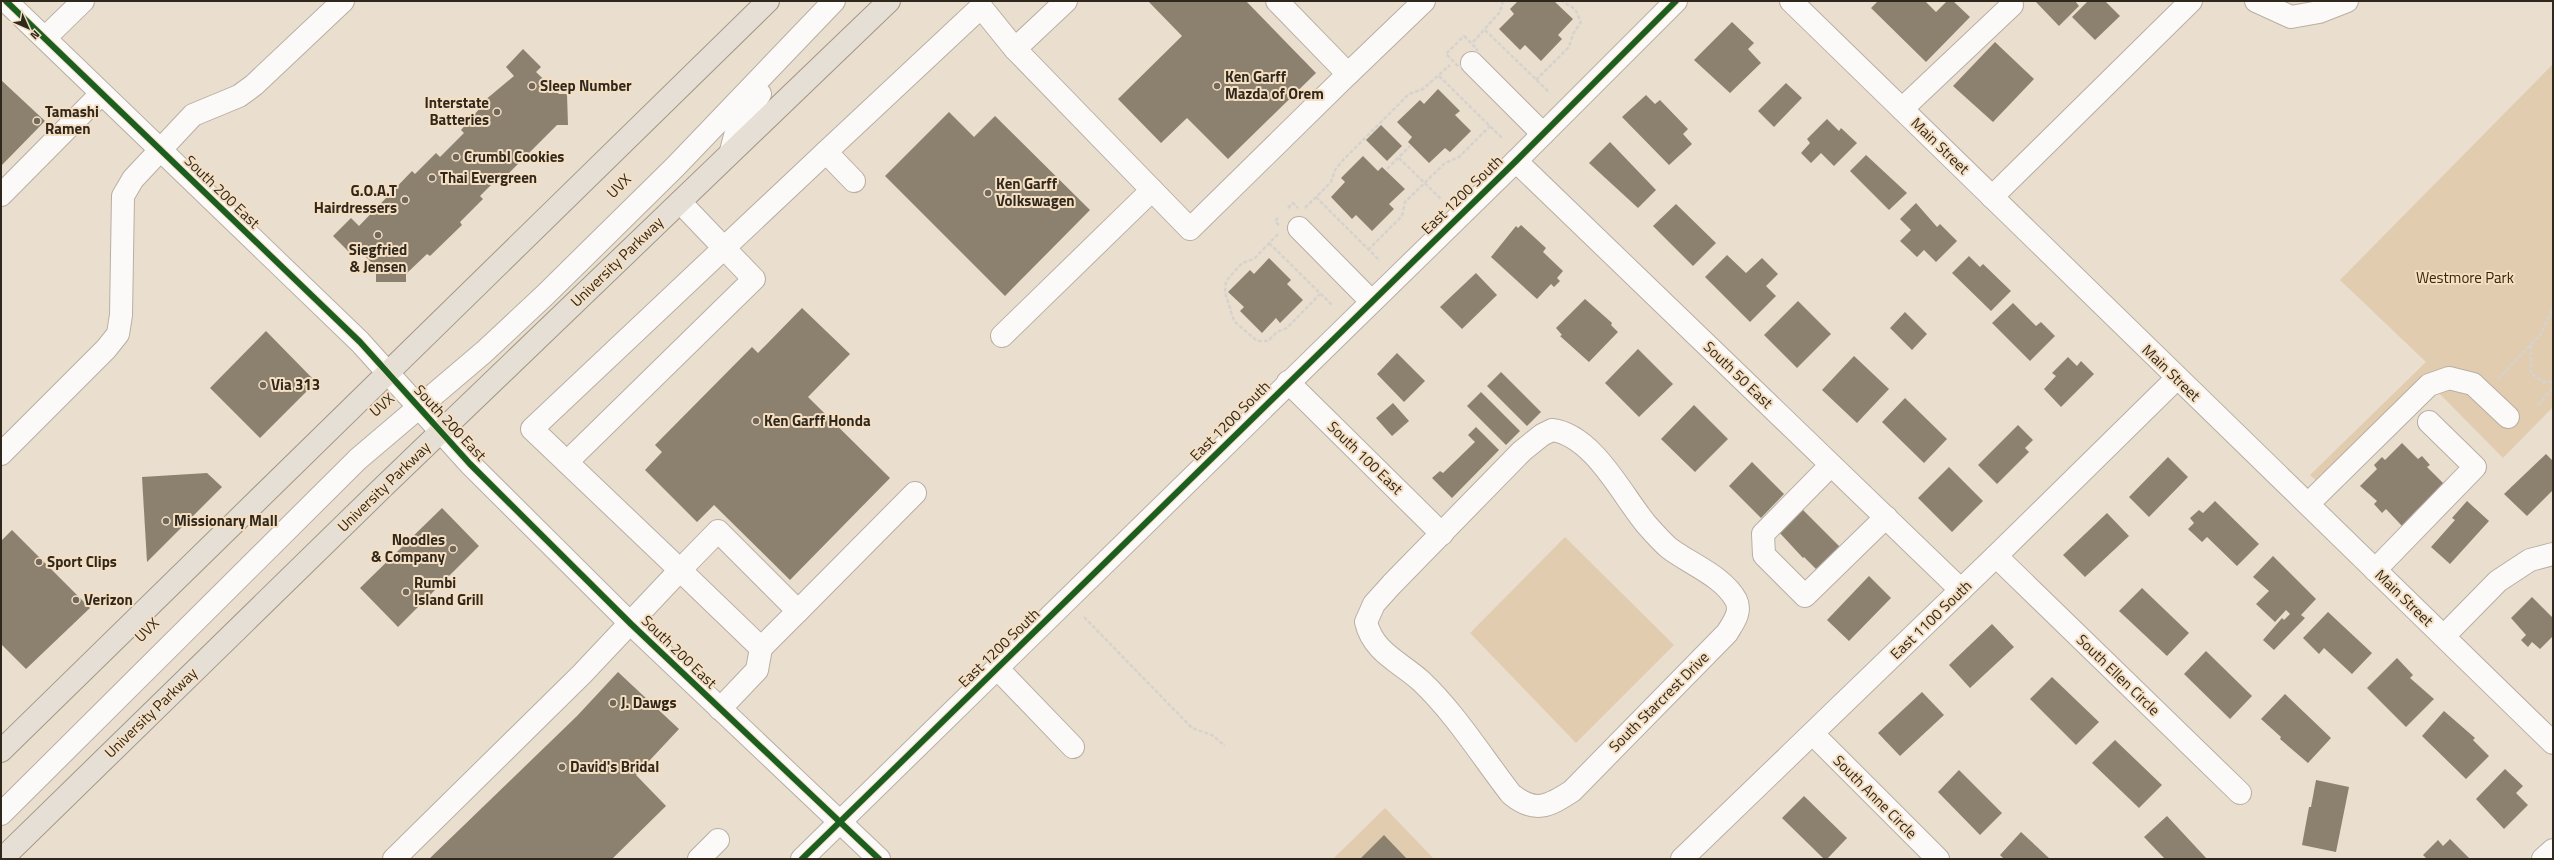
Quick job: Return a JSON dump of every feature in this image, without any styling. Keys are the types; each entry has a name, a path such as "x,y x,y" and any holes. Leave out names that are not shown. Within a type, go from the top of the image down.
{"main road":[{"path":"1,751 768,1"},
{"name":"University Parkway","path":"2,859 731,151 889,1"}],"street":[{"name":"South 200 East","path":"6,1 360,342 413,403 480,474 631,624 879,859"},
{"path":"44,38 83,1"},
{"path":"1,454 118,334 121,315 123,196 133,179 193,115 204,108 239,96 254,85 343,1"},
{"name":"UVX","path":"1,797 158,637 324,474 413,403 635,190 815,1"},
{"path":"1,814 413,403 484,352 545,295 675,167 834,1"},
{"path":"731,151 737,128 760,94 850,1"},
{"path":"1015,49 1066,1"},
{"path":"1277,1 1348,74"},
{"path":"761,648 532,429 826,152 981,3 1015,49 1190,229 1424,1"},
{"name":"East 1200 South","path":"802,859 1288,382 1516,161 1676,1"},
{"name":"Main Street","path":"1791,1 2553,743"},
{"path":"2256,1 2291,17 2319,12 2346,1"},
{"path":"1902,109 2012,4"},
{"path":"1992,197 2183,4"},
{"path":"1466,56 1542,134"},
{"path":"1,195 101,94"},
{"path":"826,152 854,181"},
{"name":"South 50 East","path":"1516,161 1961,590"},
{"path":"1002,336 1152,190"},
{"path":"567,462 754,279 680,202"},
{"path":"1299,228 1371,301"},
{"name":"East 1100 South","path":"1682,859 1813,734 2177,378"},
{"path":"2308,504 2429,385 2449,378 2473,384 2508,417"},
{"name":"South 100 East","path":"1288,382 1442,534"},
{"path":"2375,570 2475,467 2429,422"},
{"name":"South Starcrest Drive","path":"1552,430 1562,431 1586,449 1618,483 1645,523 1668,547 1717,580 1730,592 1736,601 1736,618 1727,633 1572,790 1554,804 1529,806 1511,794 1437,698 1420,681 1374,643 1368,632 1366,622 1374,604 1442,534 1522,451 1542,435 1552,430"},
{"path":"1832,465 1763,534 1764,555 1805,596 1886,517"},
{"path":"720,709 757,670 761,648 915,493"},
{"path":"394,859 631,624 718,531 798,611"},
{"path":"2444,636 2498,581 2530,560 2553,554"},
{"name":"South Ellen Circle","path":"1996,556 2240,793"},
{"path":"997,668 1073,747"},
{"name":"South Anne Circle","path":"1813,734 1938,859"},
{"path":"699,859 718,840"},
{"path":"2543,859 2553,850"}],"path":[{"path":"1320,294 1287,328 1277,332 1268,341 1257,341 1234,320 1225,292 1226,280 1242,263 1254,259 1283,229 1275,221 1293,203 1302,211 1331,182 1335,170 1343,160 1409,94 1423,89 1466,56 1485,30 1486,26 1500,12 1504,1"},
{"path":"1536,80 1569,46 1573,34 1581,22 1575,10 1562,1"},
{"path":"1485,30 1550,93"},
{"path":"1440,76 1503,140"},
{"path":"1368,250 1402,216 1405,202 1445,163 1459,157 1490,126"},
{"path":"1387,169 1410,146"},
{"path":"1399,158 1442,200"},
{"path":"1316,197 1380,261"},
{"path":"1269,244 1333,306"},
{"path":"2504,371 2541,334 2553,308"},
{"path":"2531,344 2531,373 2543,382 2553,382"},
{"path":"2538,404 2553,388"},
{"path":"1084,617 1192,728 1212,735 1225,746"}],"green space":[{"name":"Westmore Park","path":"2553,64 2553,407 2503,458 2435,389 2329,492 2310,475 2426,362 2340,280"},
{"path":"1565,537 1674,645 1576,743 1470,633"},
{"path":"1385,808 1434,859 1333,859"}],"building":[{"name":"Ken Garff Mazda of Orem","path":"1148,1 1246,1 1316,73 1228,159 1187,118 1161,143 1118,99 1182,36"},
{"path":"1518,1 1554,1 1573,19 1558,35 1562,39 1541,61 1525,45 1520,50 1499,29 1514,14 1510,9"},
{"path":"1878,1 1925,1 1936,12 1947,1 1953,1 1970,17 1926,62 1871,8"},
{"path":"2035,1 2075,1 2079,6 2059,26"},
{"path":"2088,1 2105,1 2120,16 2095,40 2072,17"},
{"path":"1732,22 1754,43 1748,49 1761,63 1730,93 1694,60"},
{"path":"1995,42 2034,79 1993,122 1953,86"},
{"path":"523,49 541,67 536,72 559,94 567,94 568,125 557,125 505,177 502,174 480,196 483,199 460,222 462,225 430,256 427,254 406,274 406,282 376,282 376,267 357,248 351,254 333,236 351,218 359,226 412,171 415,174 436,153 440,157 464,133 461,130 480,108 478,106 514,76 506,67"},
{"path":"1,80 45,121 1,166"},
{"path":"1786,83 1802,98 1774,127 1758,111"},
{"path":"1438,89 1460,111 1455,115 1471,131 1450,152 1445,148 1429,163 1408,142 1412,137 1397,122 1420,100 1424,104"},
{"path":"1646,95 1655,104 1660,100 1688,129 1683,134 1692,144 1669,165 1622,117"},
{"name":"Ken Garff Volkswagen","path":"949,112 974,137 995,116 1090,210 1005,296 885,176"},
{"path":"1827,119 1839,131 1841,128 1857,143 1834,166 1821,153 1811,163 1801,153 1810,143 1807,139"},
{"path":"1381,125 1402,146 1387,161 1366,140"},
{"path":"1610,142 1656,190 1638,208 1589,163"},
{"path":"1866,155 1907,193 1889,210 1850,171"},
{"path":"1363,156 1378,171 1382,167 1405,189 1389,204 1394,209 1372,231 1356,215 1352,219 1331,197 1345,182 1341,178"},
{"path":"1916,203 1937,227 1940,224 1957,241 1936,262 1924,250 1917,257 1900,241 1911,230 1900,219"},
{"path":"1676,204 1716,243 1693,266 1653,226"},
{"path":"1521,225 1546,248 1543,252 1563,271 1557,278 1560,281 1554,287 1551,284 1537,299 1491,257 1516,226 1518,228"},
{"path":"1727,255 1746,273 1762,258 1778,274 1766,286 1776,296 1750,322 1705,277"},
{"path":"1969,256 1980,267 1983,264 2011,291 1991,311 1952,273"},
{"path":"1269,258 1291,280 1287,284 1303,300 1280,323 1276,318 1262,333 1240,311 1244,307 1228,292 1250,270 1254,274"},
{"path":"1476,273 1497,295 1462,329 1440,307"},
{"path":"1585,299 1612,323 1611,325 1618,332 1589,362 1560,336 1562,335 1556,328"},
{"path":"1798,301 1831,334 1797,368 1764,335"},
{"path":"2013,303 2036,326 2041,322 2055,336 2030,361 1992,323"},
{"name":"Ken Garff Honda","path":"802,308 850,354 808,397 890,478 790,580 714,505 697,522 645,470 662,452 655,445 752,347 758,353"},
{"path":"1905,312 1927,334 1912,350 1890,328"},
{"name":"Via 313","path":"266,331 316,382 260,438 210,388"},
{"path":"1638,349 1673,384 1639,417 1605,383"},
{"path":"1397,353 1425,381 1404,402 1377,374"},
{"path":"1854,356 1889,389 1857,423 1822,390"},
{"path":"2068,357 2077,366 2081,361 2094,374 2061,407 2044,389 2056,376 2052,373"},
{"path":"1501,372 1541,412 1527,426 1487,386"},
{"path":"1481,392 1520,431 1506,445 1467,406"},
{"path":"1905,398 1947,439 1924,463 1882,422"},
{"path":"1393,403 1409,421 1392,436 1376,418"},
{"path":"1694,405 1728,439 1695,472 1661,439"},
{"path":"2018,425 2033,440 2025,448 2029,452 1997,484 1978,465"},
{"path":"1476,427 1499,450 1452,498 1432,478 1440,471 1443,473 1475,442 1468,435"},
{"path":"2402,443 2418,459 2422,456 2430,465 2427,467 2444,484 2422,513 2418,509 2402,526 2386,509 2382,513 2374,504 2377,501 2360,486 2377,469 2374,465 2382,457 2385,460"},
{"path":"2546,454 2553,461 2553,490 2527,516 2504,494"},
{"path":"2168,457 2188,477 2149,517 2129,497"},
{"path":"1752,462 1784,494 1761,518 1729,486"},
{"path":"1949,467 1983,501 1952,532 1918,498"},
{"name":"Missionary Mall","path":"207,473 222,487 147,562 142,477"},
{"path":"2215,501 2259,544 2237,566 2207,537 2202,542 2188,529 2194,523 2190,518 2199,510 2203,513"},
{"path":"2467,501 2489,521 2450,564 2431,547 2455,520 2452,518"},
{"path":"1800,507 1843,550 1820,573 1804,557 1803,558 1777,530"},
{"path":"442,508 479,546 398,627 360,588"},
{"path":"2107,513 2129,536 2085,577 2063,555"},
{"path":"12,530 90,608 26,669 1,644 1,541"},
{"path":"2273,556 2316,599 2301,615 2305,618 2274,650 2263,640 2282,618 2284,620 2290,614 2286,610 2275,622 2256,604 2269,591 2253,577"},
{"path":"1869,576 1891,598 1849,641 1827,620"},
{"path":"2142,588 2189,633 2167,656 2119,611"},
{"path":"2532,597 2553,618 2553,636 2540,649 2532,642 2528,647 2521,640 2526,635 2511,618"},
{"path":"2328,612 2372,653 2352,674 2324,648 2319,654 2303,638"},
{"path":"1992,624 2014,647 1970,688 1949,665"},
{"path":"2206,651 2252,696 2230,719 2184,674"},
{"path":"2397,658 2413,675 2410,678 2434,699 2406,727 2367,688"},
{"path":"618,672 679,729 636,775 666,806 612,859 429,859 577,716"},
{"path":"2052,677 2099,722 2076,745 2030,699"},
{"path":"1922,692 1944,715 1900,756 1878,733"},
{"path":"2285,694 2331,738 2308,763 2280,739 2281,737 2261,719"},
{"path":"2444,711 2475,738 2473,740 2489,756 2466,779 2422,736"},
{"path":"2115,740 2162,785 2139,808 2092,763"},
{"path":"2505,769 2523,786 2516,793 2528,805 2504,829 2476,799"},
{"path":"1959,770 2002,813 1980,835 1938,792"},
{"path":"2316,780 2349,787 2336,852 2302,845"},
{"path":"1804,796 1847,838 1827,859 1824,859 1782,818"},
{"path":"2167,816 2207,859 2165,859 2144,837"},
{"path":"2021,832 2050,859 2004,859 2000,855"},
{"path":"1384,835 1407,859 1360,859"},
{"path":"2450,839 2470,859 2427,859 2423,855 2438,840 2443,846"}],"cycle path":[{"path":"6,1 360,342 470,464 631,624 879,859"},
{"path":"802,859 1516,161 1676,1"}],"place":[{"name":"Sleep Number","path":"532,86"},
{"name":"Ken Garff Mazda of Orem","path":"1217,86"},
{"name":"Interstate Batteries","path":"497,112"},
{"name":"Tamashi Ramen","path":"37,121"},
{"name":"Crumbl Cookies","path":"456,157"},
{"name":"Thai Evergreen","path":"432,178"},
{"name":"Ken Garff Volkswagen","path":"988,193"},
{"name":"G.O.A.T Hairdressers","path":"405,200"},
{"name":"Siegfried & Jensen","path":"378,235"},
{"name":"Via 313","path":"263,385"},
{"name":"Ken Garff Honda","path":"756,421"},
{"name":"Missionary Mall","path":"166,521"},
{"name":"Noodles & Company","path":"453,549"},
{"name":"Sport Clips","path":"39,562"},
{"name":"Rumbi Island Grill","path":"406,592"},
{"name":"Verizon","path":"76,600"},
{"name":"J. Dawgs","path":"613,703"},
{"name":"David's Bridal","path":"562,767"}]}
